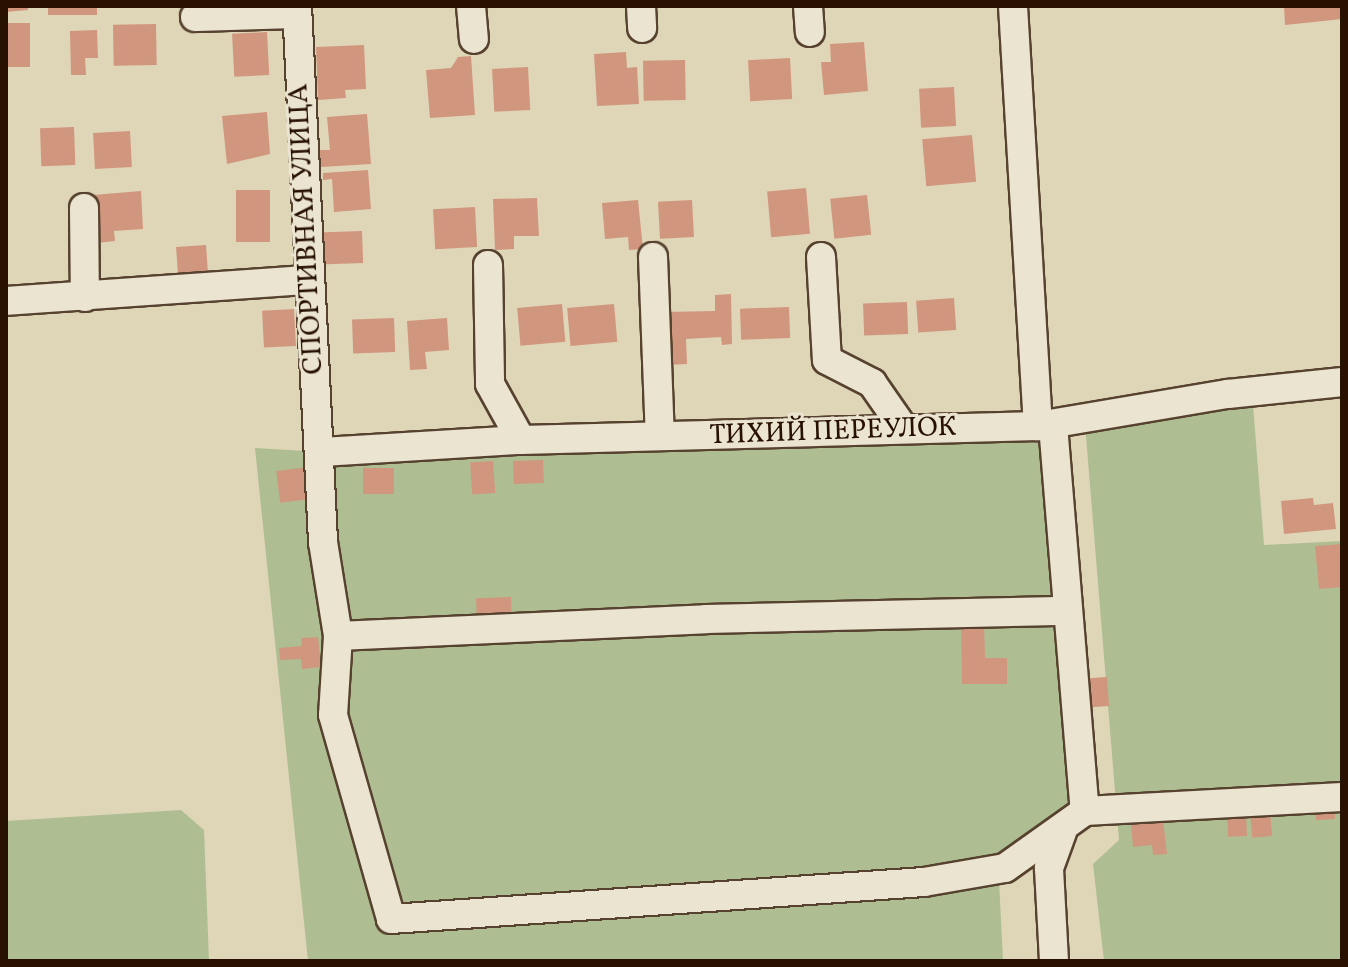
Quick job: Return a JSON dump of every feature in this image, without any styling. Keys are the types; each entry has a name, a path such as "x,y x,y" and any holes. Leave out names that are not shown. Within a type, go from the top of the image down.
{"street":[{"path":"471,6 474,39"},
{"path":"1013,6 1045,425 1068,611 1085,811"},
{"path":"195,17 297,10"},
{"name":"СПОРТИВНАЯ УЛИЦА","path":"297,10 309,280 322,452 323,542 338,636 333,715 391,919 924,882 1005,868 1062,832"},
{"path":"84,208 85,297"},
{"path":"653,257 660,436"},
{"path":"821,257 827,360 872,383 904,429"},
{"path":"488,265 490,384 521,440"},
{"path":"6,301 309,280"},
{"name":"ТИХИЙ ПЕРЕУЛОК","path":"322,452 521,440 1045,425 1228,394 1342,382"},
{"path":"338,636 706,619 1068,611"},
{"path":"1054,961 1049,868 1062,832 1085,811 1342,797"}],"green space":[{"path":"1253,405 1264,545 1342,541 1342,961 1104,961 1093,864 1119,840 1085,424"},
{"path":"1053,425 1086,819 1038,864 999,880 1003,961 308,961 255,448 322,452"},
{"path":"181,810 204,830 209,961 6,961 6,821"}],"building":[{"path":"6,6 28,6 28,10 6,12"},
{"path":"48,6 97,6 97,15 48,15"},
{"path":"1284,6 1342,6 1342,19 1285,25"},
{"path":"6,23 30,23 30,67 6,67"},
{"path":"156,24 157,65 114,66 113,25"},
{"path":"97,30 98,58 85,58 86,75 71,75 70,31"},
{"path":"267,32 269,75 234,77 232,34"},
{"path":"864,42 868,91 824,95 821,62 831,62 830,44"},
{"path":"364,45 366,89 345,90 346,98 318,100 316,47"},
{"path":"626,52 627,68 637,67 639,104 597,106 594,54"},
{"path":"471,56 475,115 430,118 426,70 451,68 458,57"},
{"path":"790,58 792,99 750,101 748,60"},
{"path":"685,60 686,100 644,101 643,61"},
{"path":"528,67 530,110 494,112 492,69"},
{"path":"954,87 956,126 921,128 919,89"},
{"path":"267,112 270,154 227,164 222,116"},
{"path":"367,114 371,164 321,167 319,150 330,150 327,117"},
{"path":"74,127 75,165 41,166 40,128"},
{"path":"130,131 132,167 95,169 93,133"},
{"path":"972,135 976,182 926,186 922,139"},
{"path":"368,170 371,209 334,212 332,179 323,180 323,173"},
{"path":"806,188 810,234 771,237 767,191"},
{"path":"236,190 270,190 270,242 236,242"},
{"path":"141,191 143,229 114,231 115,241 96,243 93,195"},
{"path":"867,195 871,235 834,239 830,199"},
{"path":"537,198 539,236 514,236 514,249 495,250 493,199"},
{"path":"638,200 643,249 629,250 628,237 605,239 602,203"},
{"path":"692,200 694,237 660,239 658,202"},
{"path":"475,207 477,247 435,249 433,209"},
{"path":"362,231 363,263 319,265 318,233"},
{"path":"206,245 208,276 178,278 176,247"},
{"path":"731,294 732,344 722,345 721,337 686,339 687,364 665,365 664,312 715,311 715,295"},
{"path":"954,298 956,330 918,333 916,301"},
{"path":"907,302 908,334 864,336 863,304"},
{"path":"562,304 565,342 520,346 517,308"},
{"path":"614,304 617,342 570,346 567,308"},
{"path":"789,307 790,338 741,340 740,309"},
{"path":"294,309 296,346 264,348 262,311"},
{"path":"394,318 395,352 353,353 352,319"},
{"path":"447,318 449,350 425,352 427,369 410,370 407,321"},
{"path":"543,460 544,483 514,484 513,461"},
{"path":"493,461 495,493 472,495 470,463"},
{"path":"309,467 313,499 280,503 276,471"},
{"path":"363,468 394,468 394,494 363,494"},
{"path":"1313,498 1314,505 1333,503 1336,529 1284,534 1281,501"},
{"path":"1342,544 1342,587 1319,589 1315,546"},
{"path":"511,597 512,621 477,622 476,598"},
{"path":"984,622 985,658 1007,658 1007,684 962,684 961,623"},
{"path":"318,637 321,667 302,669 301,659 280,660 279,648 302,646 301,638"},
{"path":"1107,677 1109,706 1091,707 1089,678"},
{"path":"1334,803 1335,819 1316,820 1315,804"},
{"path":"1246,810 1247,836 1228,837 1227,811"},
{"path":"1270,811 1272,836 1252,838 1250,813"},
{"path":"1163,820 1167,854 1153,855 1152,845 1133,847 1131,823"}]}
